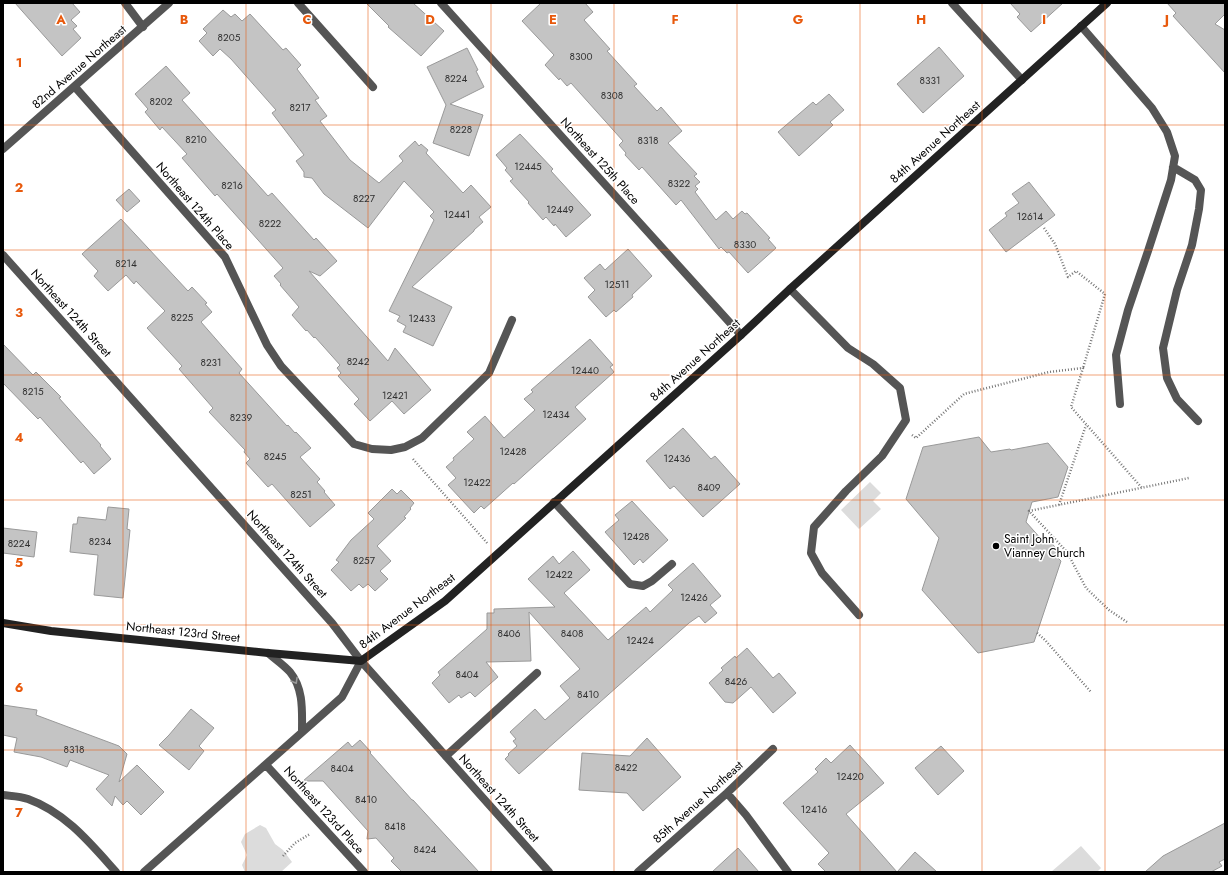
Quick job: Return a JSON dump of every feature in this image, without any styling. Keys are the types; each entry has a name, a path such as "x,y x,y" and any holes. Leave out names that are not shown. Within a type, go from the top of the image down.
{"street":[{"path":"124,3 143,27"},
{"name":"82nd Avenue Northeast","path":"3,149 169,3"},
{"path":"298,3 374,87"},
{"name":"Northeast 125th Place","path":"441,3 741,335"},
{"path":"952,3 1022,80"},
{"name":"84th Avenue Northeast","path":"144,872 342,697 361,661 445,601 1107,3"},
{"path":"1081,26 1152,108 1166,132 1175,156 1171,180 1128,310 1116,355 1120,404"},
{"name":"Northeast 124th Place","path":"75,87 225,257 267,345 281,366 354,444 372,449 391,450 405,447 422,438 489,373 512,320"},
{"path":"1173,167 1195,180 1201,190 1192,245 1177,290 1163,348 1167,378 1177,399 1198,421"},
{"name":"Northeast 124th Street","path":"3,255 332,623 361,661 549,872"},
{"path":"790,289 848,348 873,364 900,388 906,420 882,456 846,491 814,527 811,553 822,572 859,615"},
{"path":"554,502 630,584 643,586 652,581 672,564"},
{"name":"Northeast 123rd Street","path":"3,623 51,631 361,661"},
{"path":"268,653 290,672 298,685 302,705 302,732"},
{"path":"446,756 537,673"},
{"name":"85th Avenue Northeast","path":"638,872 727,793 773,749"},
{"name":"Northeast 123rd Place","path":"266,764 364,872"},
{"path":"727,793 788,872"},
{"path":"3,795 27,799 60,816 83,835 116,872"}],"path":[{"path":"1044,228 1055,244 1068,277 1076,271 1105,294 1071,407 1142,488"},
{"path":"901,427 916,438 964,394 1049,372 1083,368"},
{"path":"1059,505 1086,424"},
{"path":"411,457 482,537"},
{"path":"1127,622 1109,610 1086,588 1067,552 1029,511 1189,478"},
{"path":"1037,633 1091,692"},
{"path":"283,856 295,843 310,834"}],"shaded area":[{"path":"870,482 881,493 873,501 881,509 859,529 841,510"},
{"path":"260,825 266,828 275,844 283,850 292,862 281,872 245,872 242,865 247,855 241,842 245,834"},
{"path":"1081,846 1101,868 1097,872 1051,872"}],"building":[{"path":"15,3 72,3 80,12 71,20 77,26 73,29 81,38 62,56"},
{"path":"366,3 413,3 444,31 421,56 388,27 389,26"},
{"path":"541,3 585,3 593,12 584,20 610,49 607,51 637,84 634,86 657,111 661,107 682,131 668,143 697,174 694,176 700,182 695,186 698,189 695,192 716,220 726,211 733,219 742,211 745,214 747,213 770,238 768,239 776,248 748,273 729,252 727,253 721,247 719,249 681,200 676,205 642,167 639,170 625,155 626,153 619,145 623,141 571,83 567,86 545,65 554,55 522,21"},
{"path":"1010,3 1063,3 1031,32 1017,17 1020,14"},
{"path":"1167,3 1225,3 1225,14 1215,24 1225,30 1225,73 1173,16 1176,13"},
{"path":"223,10 231,17 235,14 242,21 250,14 283,50 286,48 301,65 297,69 319,98 315,100 327,116 320,121 350,160 379,183 403,161 399,156 415,141 419,146 421,144 428,150 426,153 463,193 471,185 491,207 479,217 483,222 412,287 452,307 433,346 403,332 406,326 397,321 400,316 389,311 434,220 430,216 434,212 404,181 368,228 324,194 312,178 304,177 304,172 296,161 304,155 272,113 276,110 231,59 220,49 213,56 199,41 207,33 203,29"},
{"path":"939,47 964,76 923,113 897,84"},
{"path":"467,48 478,70 476,71 484,87 450,104 483,115 469,156 433,143 446,105 427,67"},
{"path":"166,66 190,93 182,100 268,196 272,193 314,240 316,238 337,261 320,276 309,271 388,361 395,348 431,390 404,414 392,401 370,421 354,404 359,399 338,376 341,373 337,368 340,365 315,337 314,338 307,330 306,331 292,315 299,307 274,276 283,268 217,194 215,196 182,158 187,154 162,127 160,130 145,112 148,109 135,94"},
{"path":"829,94 844,110 830,122 833,125 799,156 778,132 813,102 816,105"},
{"path":"520,134 553,169 551,171 591,215 566,237 555,224 554,226 546,217 543,220 528,203 529,202 510,181 513,179 505,170 507,168 496,155"},
{"path":"1029,182 1055,215 1006,252 989,230 1007,216 1005,213 1019,203 1012,194"},
{"path":"129,189 140,201 127,212 116,200"},
{"path":"121,219 188,291 192,287 207,303 205,304 212,312 201,322 242,369 239,373 287,426 288,425 295,433 296,432 311,448 300,457 320,479 317,482 335,505 310,527 272,484 268,487 246,463 250,459 244,452 245,450 209,412 213,408 179,369 182,366 147,328 165,311 136,281 134,284 126,275 108,291 94,276 98,271 82,254"},
{"path":"628,249 652,276 632,295 633,297 616,312 614,310 606,317 588,297 595,290 584,278 600,264 605,270"},
{"path":"590,339 613,365 610,367 614,372 575,407 586,419 514,484 513,483 484,509 481,506 474,513 448,485 456,478 446,467 454,460 453,458 474,439 467,432 485,416 504,438 535,410 524,399 533,392 531,390"},
{"path":"3,344 33,375 36,372 61,397 59,398 101,445 100,446 111,459 94,474 83,461 81,463 40,417 38,419 3,383"},
{"path":"683,428 711,459 715,456 740,484 703,517 674,486 670,489 646,461"},
{"name":"Saint John Vianney Church","path":"979,437 991,452 1048,443 1068,467 1058,497 1032,502 1026,522 1042,540 1049,540 1060,553 1058,558 1061,561 1034,642 978,653 922,590 939,538 906,499 923,447"},
{"path":"392,489 397,494 401,490 414,503 404,517 406,518 377,546 391,561 380,571 388,579 375,591 368,584 363,588 359,584 351,591 331,570 339,562 336,560 351,540 374,519 368,513"},
{"path":"632,501 668,540 643,563 640,559 634,565 605,532 619,520 615,515"},
{"path":"108,507 129,509 127,529 130,530 123,598 94,595 98,555 70,552 73,524 77,524 78,517 106,520"},
{"path":"3,528 37,532 34,557 3,553"},
{"path":"573,551 590,570 564,593 608,640 646,607 650,612 673,590 668,585 693,563 721,596 710,605 717,613 705,623 699,616 689,623 519,774 505,759 517,746 513,741 516,739 510,732 535,709 545,720 570,698 560,686 580,669 529,612 531,661 486,662 498,677 475,697 470,692 461,698 459,695 449,703 432,683 440,675 438,672 487,629 487,613 494,613 494,609 555,607 528,579 553,556 559,564"},
{"path":"747,648 773,678 779,673 796,693 773,713 751,687 733,703 725,702 709,683 723,670 721,668 735,656 736,658"},
{"path":"3,705 37,710 36,715 119,746 127,754 119,782 137,765 164,792 141,815 127,801 123,805 115,796 112,806 96,789 109,775 70,760 67,767 41,757 14,752 17,738 3,735"},
{"path":"191,709 214,728 199,746 204,751 189,770 159,745"},
{"path":"647,738 681,777 643,811 627,793 579,790 582,753 630,756"},
{"path":"360,740 412,800 479,872 402,872 391,861 394,858 376,838 367,839 368,831 323,781 303,781 348,742 352,747"},
{"path":"850,745 884,783 846,814 897,872 826,872 818,864 829,853 783,803 818,772 815,769 826,758 831,763"},
{"path":"941,746 964,771 938,795 915,768"},
{"path":"1225,823 1225,859 1219,862 1222,866 1211,872 1145,872 1163,856"},
{"path":"738,848 759,872 712,872"},
{"path":"915,852 937,872 897,872"}],"place":[{"name":"Saint John Vianney Church","path":"996,546"}]}
